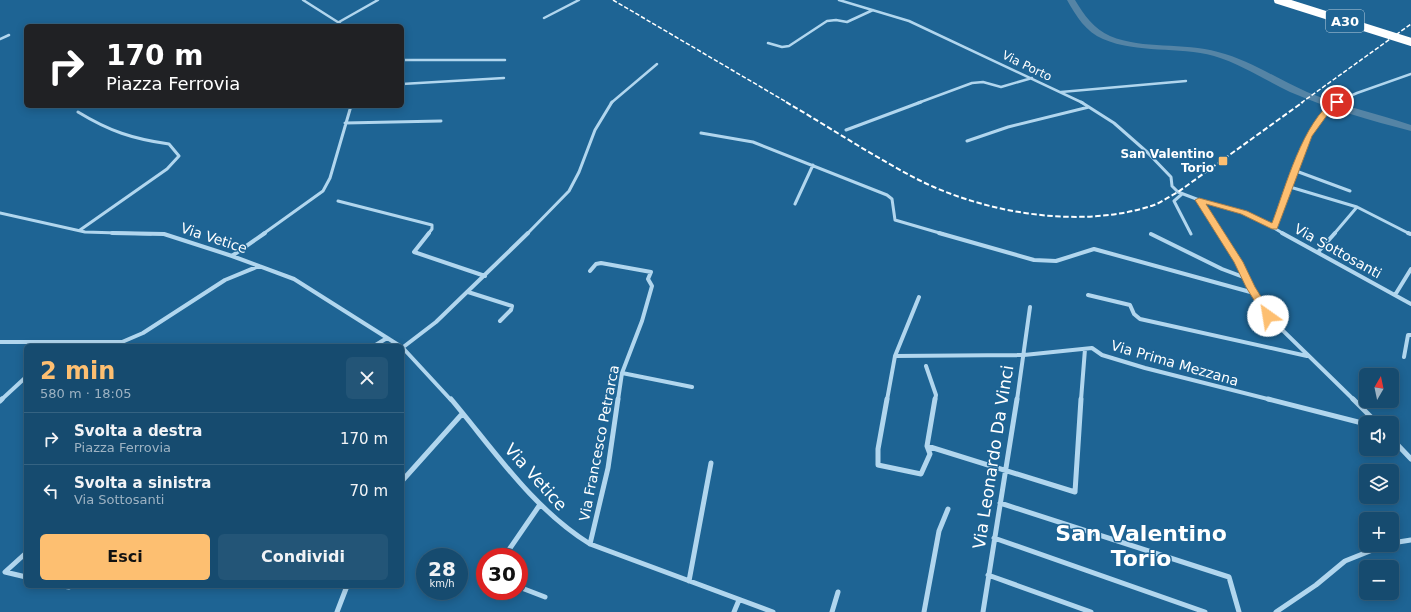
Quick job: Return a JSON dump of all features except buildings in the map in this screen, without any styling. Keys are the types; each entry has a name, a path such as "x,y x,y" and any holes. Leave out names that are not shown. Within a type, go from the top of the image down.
{"highway":[{"name":"A30","path":"1278,0 1411,42"},
{"name":"A30","path":"1289,0 1411,38"}],"street":[{"path":"303,0 342,24"},
{"path":"339,22 378,0"},
{"path":"544,18 579,0"},
{"name":"Via Porto","path":"839,0 909,21 954,40 1089,107 1114,123 1147,152 1171,177 1172,186 1182,194"},
{"path":"768,43 782,47 789,46 827,21 836,20 847,22 874,10"},
{"path":"0,39 9,35"},
{"path":"404,60 505,60"},
{"path":"404,346 436,322 485,276 569,191 579,172 594,130 610,104 657,64"},
{"name":"Via Sottosanti","path":"1411,74 1337,102 1331,106 1309,136 1274,228 1411,304"},
{"path":"404,84 504,78"},
{"path":"846,130 972,83 983,82 1001,87 1032,78"},
{"path":"1060,92 1186,81"},
{"path":"966,141 1008,127 1089,107"},
{"path":"232,256 323,191 330,178 350,108"},
{"path":"78,112 103,127 141,140 169,144 179,156 167,169 80,230"},
{"path":"346,123 441,121"},
{"path":"701,133 753,142 887,195 892,199 895,220 1034,260 1056,261 1094,249 1254,293"},
{"path":"795,204 813,166"},
{"path":"1296,171 1350,191"},
{"path":"1290,187 1357,207 1411,234"},
{"path":"1191,234 1174,201 1182,194 1244,212 1274,228"},
{"path":"1199,200 1238,262 1268,316 1307,356 1358,402 1371,416"},
{"path":"338,201 432,224 432,229 414,252 485,276"},
{"path":"1318,252 1357,207"},
{"name":"Via Vetice","path":"0,213 80,230 164,234 232,256 294,278 397,344"},
{"path":"1151,234 1222,269 1246,278"},
{"name":"Via Francesco Petrarca","path":"590,271 596,264 601,263 651,272 648,279 652,286 642,321 622,373 608,468 590,544"},
{"path":"0,342 62,344 122,342 143,333 225,280 258,266"},
{"path":"1395,295 1411,269"},
{"path":"468,292 512,306 511,310 500,321"},
{"path":"1088,295 1130,305 1134,314 1140,319 1307,356"},
{"path":"919,297 895,356 878,448 878,465 921,474 930,454 927,446 936,395 926,366"},
{"name":"Via Leonardo Da Vinci","path":"983,612 1024,355 1030,307"},
{"path":"1404,357 1408,335 1411,335"},
{"path":"377,344 386,338"},
{"name":"Via Prima Mezzana","path":"895,356 1024,355 1092,348 1102,355 1144,368 1359,422"},
{"name":"Via Vetice","path":"404,349 462,414 539,506 570,533 590,544 773,612"},
{"path":"927,446 1075,492 1084,349"},
{"path":"622,373 692,387"},
{"path":"0,401 24,379"},
{"path":"404,479 462,414"},
{"path":"1399,446 1411,459"},
{"path":"689,581 711,463"},
{"path":"1000,503 1229,578 1239,612"},
{"path":"510,548 539,506"},
{"path":"924,612 939,531 948,509"},
{"path":"994,538 1205,612"},
{"path":"1399,542 1411,540"},
{"path":"1276,612 1346,561 1368,552"},
{"path":"3,571 24,555"},
{"path":"3,571 24,576"},
{"path":"988,575 1091,612"},
{"path":"337,612 346,588"},
{"path":"528,590 545,597"},
{"path":"832,612 838,592"},
{"path":"734,612 739,600"}],"waterway":[{"path":"1071,0 1086,22 1096,31 1108,38 1134,45 1189,49 1216,54 1239,62 1293,89 1317,99 1411,128"}],"railway":[{"path":"613,0 788,103"},
{"path":"1301,103 1411,24"},
{"path":"786,102 882,160 915,178 942,190 1001,209 1064,217 1095,216 1126,212 1157,204 1178,192 1303,102"}],"place":[{"name":"San Valentino Torio","path":"1223,161"}],"district":[{"name":"San Valentino Torio","path":"1141,546"}],"route":[{"path":"1268,316 1250,287 1222,234 1199,200 1244,212 1274,228 1309,136 1331,106 1337,102"}]}
